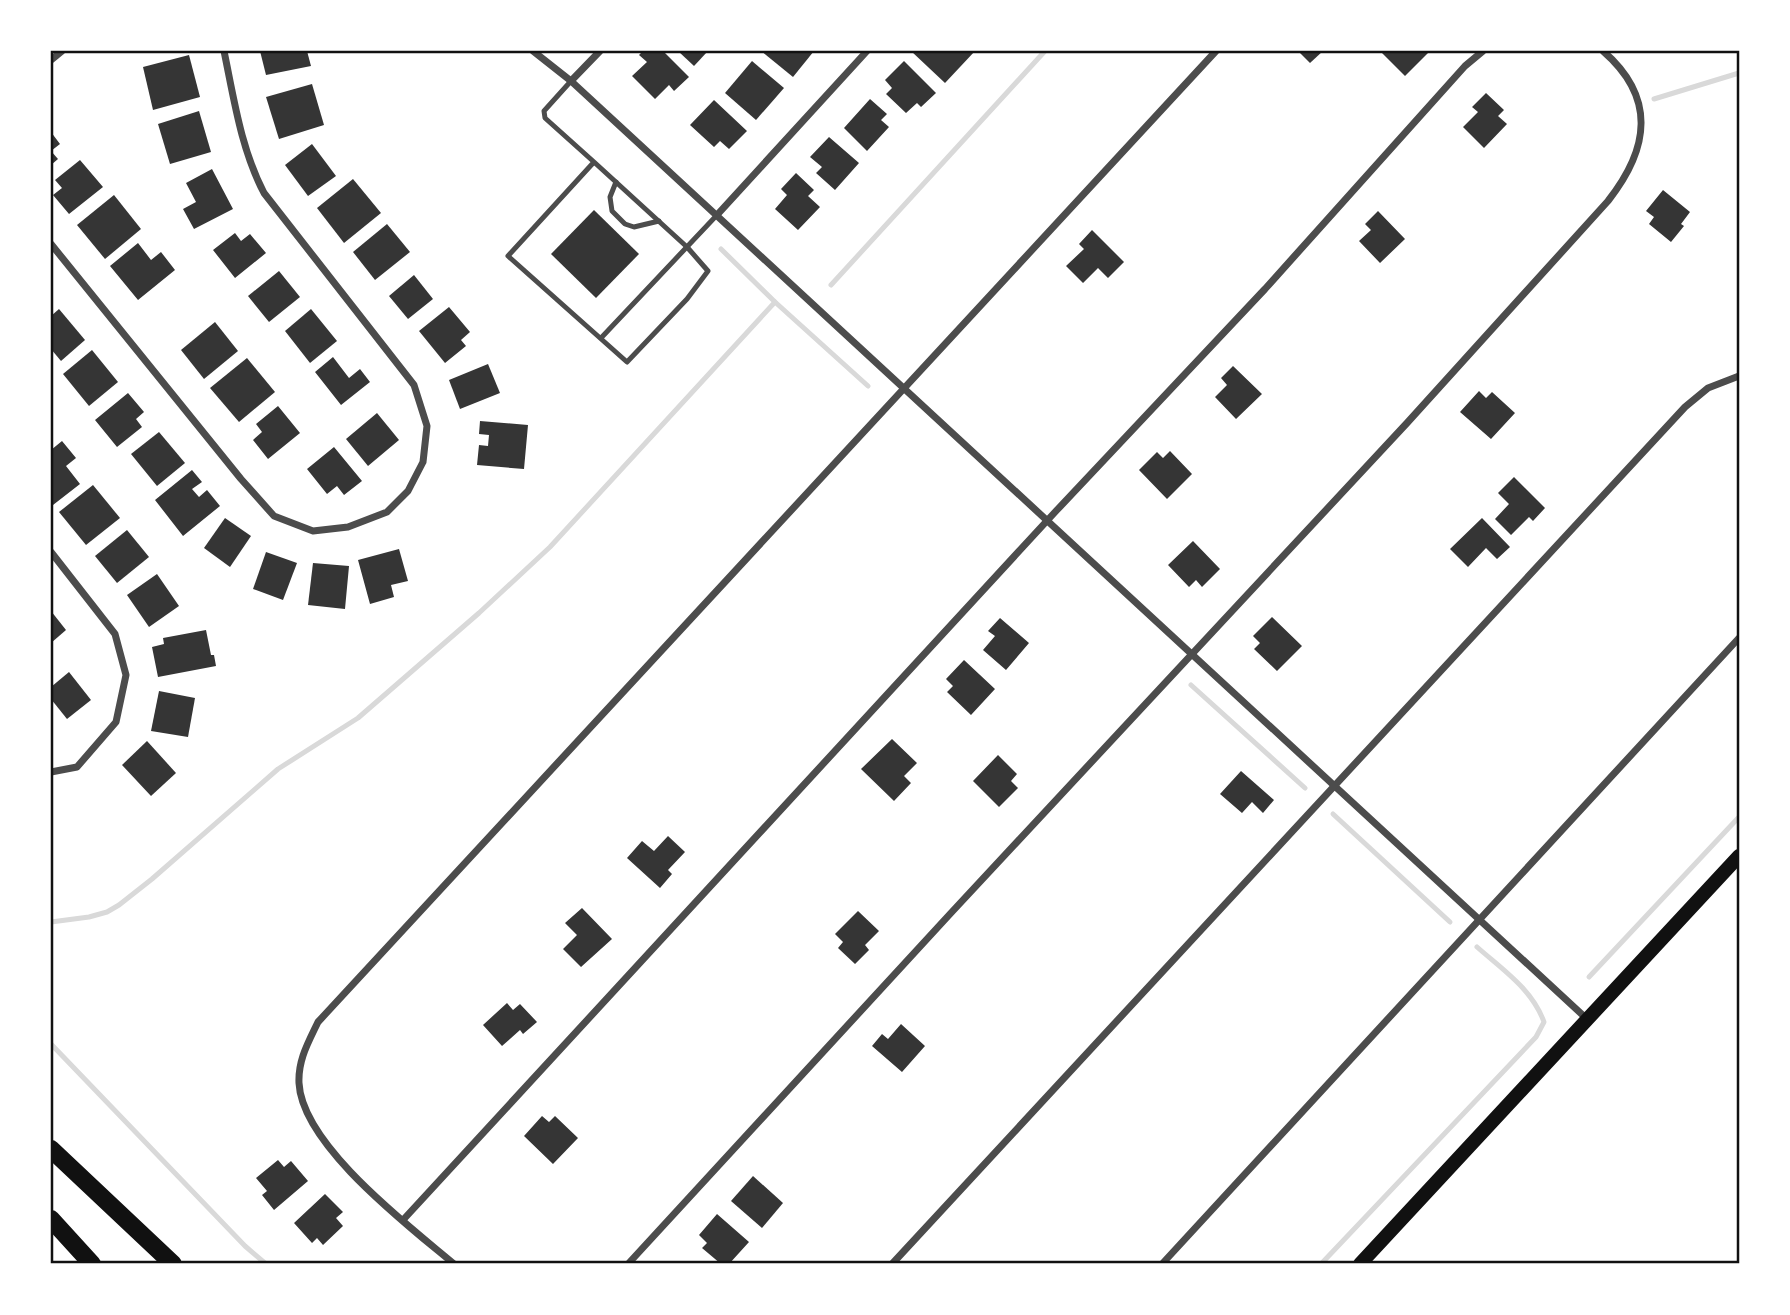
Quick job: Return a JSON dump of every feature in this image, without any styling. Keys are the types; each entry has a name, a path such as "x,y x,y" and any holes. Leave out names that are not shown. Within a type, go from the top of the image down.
{"highway":[{"path":"51,1149 173,1264"},
{"path":"51,1219 92,1264"}],"main road":[{"path":"1360,1264 1739,856"}],"street":[{"path":"51,60 62,51"},
{"path":"51,244 274,516 313,531 348,527 387,512 408,491 423,462 427,426 414,385 264,193 253,172 246,149 224,51"},
{"path":"533,51 571,81 717,215 1587,1019"},
{"path":"571,81 600,51"},
{"path":"717,215 867,51"},
{"path":"454,1264 335,1157 314,1128 299,1084 301,1056 318,1023 1216,51"},
{"path":"403,1220 1048,520 1265,289 1465,66 1483,51"},
{"path":"628,1264 1407,423 1608,201 1626,177 1639,151 1641,114 1630,84 1619,67 1602,51"},
{"path":"891,1264 1685,407 1708,388 1739,376"},
{"path":"51,552 115,634 126,675 116,722 76,767 51,772"},
{"path":"1162,1264 1739,638"}],"lane":[{"path":"571,81 544,111 545,118 594,162 659,221 687,247 708,271 687,299 627,362 508,256 594,162"},
{"path":"616,182 610,197 612,211 625,224 634,228 659,221"},
{"path":"601,338 717,215"}],"building":[{"path":"260,51 307,51 311,66 266,75"},
{"path":"643,51 663,51 689,77 674,91 669,85 655,99 632,76 647,62 639,55"},
{"path":"678,51 708,51 694,66"},
{"path":"761,51 814,51 793,77"},
{"path":"911,51 975,51 945,83"},
{"path":"1298,51 1323,51 1310,63"},
{"path":"1382,51 1430,51 1405,76"},
{"path":"189,55 200,97 153,110 143,67"},
{"path":"752,61 784,88 756,120 725,93"},
{"path":"904,61 936,93 921,107 917,103 906,113 886,94 892,88 885,80"},
{"path":"312,84 324,125 279,139 266,97"},
{"path":"1486,93 1504,110 1498,116 1507,124 1484,148 1463,127 1478,112 1472,107"},
{"path":"870,99 887,114 881,120 889,127 867,151 844,128"},
{"path":"714,100 747,131 729,149 720,141 714,147 690,125"},
{"path":"199,111 211,152 170,164 158,124"},
{"path":"51,132 60,144 51,151"},
{"path":"829,137 859,163 835,190 816,173 822,167 810,157"},
{"path":"312,144 336,176 308,196 285,165"},
{"path":"51,151 58,159 51,165"},
{"path":"80,160 103,187 69,214 53,195 62,188 55,180"},
{"path":"212,169 233,209 194,229 183,209 196,202 186,183"},
{"path":"796,173 814,190 808,196 820,207 798,230 775,209 787,195 781,189"},
{"path":"353,179 381,213 344,243 317,208"},
{"path":"1663,190 1690,212 1681,224 1684,226 1671,242 1649,224 1654,217 1646,211"},
{"path":"114,195 141,229 105,259 77,225"},
{"path":"594,210 639,254 596,298 551,254"},
{"path":"1378,211 1405,239 1380,263 1359,241 1371,230 1365,224"},
{"path":"387,224 410,252 375,280 353,252"},
{"path":"1092,230 1124,262 1108,278 1098,268 1083,283 1066,266 1084,249 1079,244"},
{"path":"235,233 241,241 250,234 266,253 235,278 213,250"},
{"path":"138,243 151,260 161,252 175,270 138,300 110,266"},
{"path":"279,271 300,297 269,322 248,296"},
{"path":"414,275 433,299 408,319 389,296"},
{"path":"449,307 470,332 461,340 466,346 445,363 419,331"},
{"path":"59,309 85,340 61,361 51,349 51,316"},
{"path":"311,309 337,341 310,363 285,331"},
{"path":"215,322 238,351 204,379 181,350"},
{"path":"92,350 118,382 89,406 63,374"},
{"path":"333,357 349,378 360,369 370,382 341,405 315,372"},
{"path":"247,358 275,392 239,422 210,388"},
{"path":"488,364 500,393 460,409 449,380"},
{"path":"1233,366 1262,394 1236,419 1215,397 1227,385 1221,378"},
{"path":"1479,391 1486,398 1492,392 1515,413 1491,439 1460,412"},
{"path":"128,393 144,412 136,419 142,427 117,447 95,420"},
{"path":"278,406 300,433 268,459 253,440 262,432 256,424"},
{"path":"377,413 399,440 368,466 346,439"},
{"path":"480,421 528,425 524,469 477,465 479,445 488,446 489,435 479,434"},
{"path":"159,432 185,463 157,486 131,454"},
{"path":"62,441 76,458 66,466 80,484 53,505 51,450"},
{"path":"334,447 362,481 344,495 337,486 327,494 307,469"},
{"path":"1170,451 1192,474 1167,499 1139,470 1157,452 1163,458"},
{"path":"192,470 202,482 192,489 199,497 207,490 220,506 183,536 155,500"},
{"path":"1514,477 1545,508 1533,521 1529,517 1511,535 1495,519 1509,504 1498,493"},
{"path":"93,485 120,518 86,545 59,512"},
{"path":"225,518 251,536 230,567 204,548"},
{"path":"1482,518 1510,547 1497,559 1486,548 1468,567 1450,549"},
{"path":"127,530 149,557 117,583 95,556"},
{"path":"1193,541 1220,569 1202,587 1196,580 1189,587 1168,565"},
{"path":"399,549 408,581 391,585 394,597 370,604 358,560"},
{"path":"266,552 297,563 283,600 253,589"},
{"path":"313,563 349,566 345,609 308,605"},
{"path":"157,574 179,606 149,627 127,595"},
{"path":"51,611 66,630 51,643"},
{"path":"1272,617 1302,646 1277,671 1254,649 1260,643 1253,636"},
{"path":"1000,618 1029,643 1006,670 983,650 995,636 988,631"},
{"path":"206,630 216,666 158,677 152,647 164,644 163,638"},
{"path":"964,660 995,689 971,715 947,692 953,686 946,679"},
{"path":"69,672 91,700 67,719 51,699 51,687"},
{"path":"159,691 195,698 188,737 151,731"},
{"path":"892,739 917,763 904,776 911,783 894,801 861,769"},
{"path":"147,741 176,773 151,796 122,765"},
{"path":"998,755 1017,774 1011,781 1018,788 999,807 973,781"},
{"path":"1241,771 1274,800 1263,813 1252,802 1242,813 1220,794"},
{"path":"668,836 685,852 668,870 672,874 660,888 627,858 642,841 654,851"},
{"path":"582,908 612,939 581,967 563,949 577,935 565,923"},
{"path":"858,911 879,931 865,945 869,950 855,964 838,948 843,942 835,934"},
{"path":"507,1003 513,1010 520,1004 537,1022 523,1034 520,1030 502,1046 483,1025"},
{"path":"901,1024 925,1046 902,1072 872,1046 882,1034 888,1039"},
{"path":"542,1116 549,1122 555,1116 578,1138 553,1164 524,1136"},
{"path":"278,1160 284,1167 291,1161 308,1181 274,1210 262,1195 267,1191 256,1178"},
{"path":"753,1176 783,1203 762,1228 731,1201"},
{"path":"325,1194 343,1212 336,1218 343,1226 323,1245 317,1238 312,1243 294,1223"},
{"path":"717,1214 749,1242 729,1264 721,1264 702,1248 707,1243 699,1235"}],"waterway":[{"path":"831,285 1045,51"},
{"path":"1654,99 1739,73"},
{"path":"721,249 868,386"},
{"path":"51,922 89,917 119,905 278,769 358,718 550,547 775,302"},
{"path":"1191,685 1305,788"},
{"path":"1333,814 1450,922"},
{"path":"1589,977 1739,817"},
{"path":"1321,1264 1536,1037 1544,1022 1539,1010 1524,990 1477,947"},
{"path":"51,1044 245,1246 266,1264"}]}
